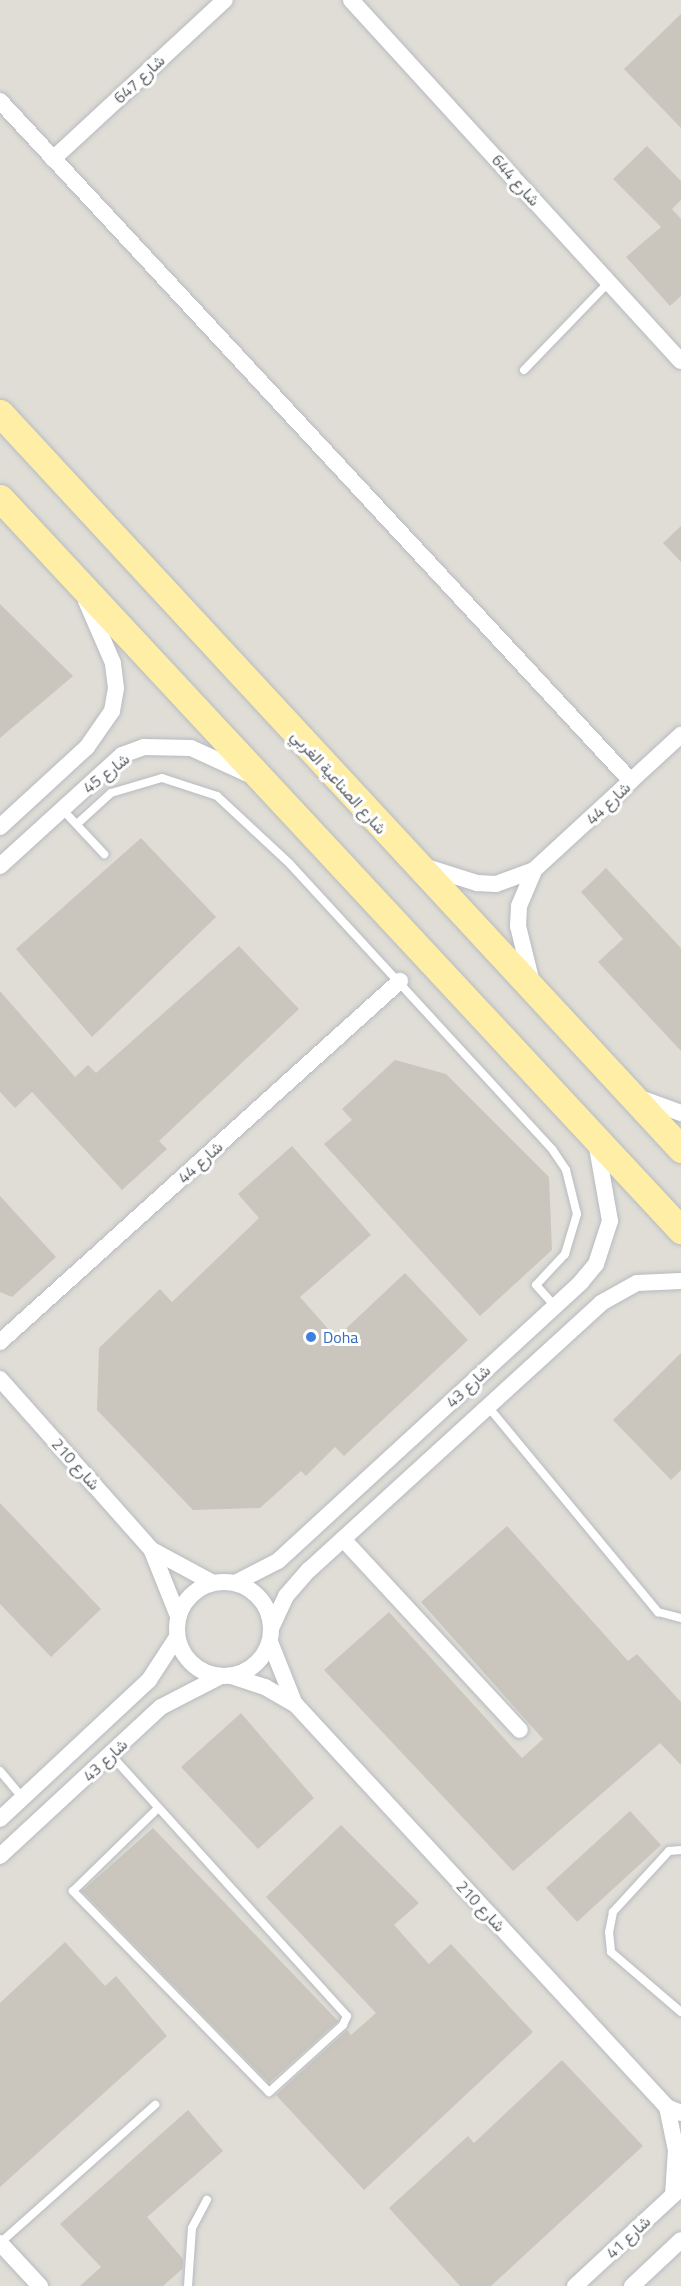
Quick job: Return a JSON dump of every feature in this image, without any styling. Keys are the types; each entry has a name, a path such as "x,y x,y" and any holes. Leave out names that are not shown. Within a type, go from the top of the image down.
{"main road":[{"name":"شارع الصناعية الغربي","path":"0,413 411,862 681,1149"},
{"path":"0,498 681,1230"}],"street":[{"name":"شارع 647","path":"53,159 225,0"},
{"name":"شارع 644","path":"351,0 681,361"},
{"path":"0,101 632,781"},
{"name":"شارع 45","path":"0,827 87,747 112,711 116,688 113,663 75,578"},
{"name":"شارع 44","path":"411,862 477,883 496,884 534,870 681,735"},
{"name":"شارع 45","path":"0,866 122,756 144,747 191,748 266,783"},
{"name":"شارع 44","path":"534,870 519,906 518,926 536,995"},
{"name":"شارع 44","path":"0,1342 400,981"},
{"path":"629,1094 681,1113"},
{"name":"شارع 43","path":"235,1583 278,1561 555,1306 596,1264 605,1243 608,1198 595,1139"},
{"name":"شارع 43","path":"271,1634 296,1583 618,1291 658,1279 681,1281"},
{"name":"شارع 210","path":"0,1379 152,1550 213,1583"},
{"path":"343,1539 520,1730"},
{"name":"شارع 210","path":"152,1550 178,1616"},
{"path":"213,1583 235,1583 256,1594 271,1634 252,1668 225,1677 191,1664 177,1637 178,1616 195,1592 213,1583"},
{"name":"شارع 210","path":"271,1634 296,1705"},
{"name":"شارع 43","path":"0,1819 149,1680 177,1637"},
{"name":"شارع 43","path":"0,1856 161,1707 225,1677"},
{"name":"شارع 210","path":"225,1677 265,1687 296,1705 674,2110 677,2192"},
{"name":"شارع 41","path":"575,2286 677,2192"},
{"path":"632,2286 680,2242"},
{"path":"0,2243 40,2286"}],"lane":[{"path":"524,370 609,282"},
{"path":"76,824 111,793 162,778 217,796 289,863 400,981 552,1149 566,1170 577,1214 565,1254 537,1285 555,1306"},
{"path":"62,809 104,854"},
{"path":"490,1409 658,1612 681,1618"},
{"path":"111,1755 157,1809 347,2016 343,2025 269,2092 74,1891 157,1809"},
{"path":"0,1771 23,1798"},
{"path":"681,1850 669,1851 613,1912 609,1932 611,1952 681,2012"},
{"path":"0,2243 155,2105"},
{"path":"188,2286 192,2228 207,2200"}],"shaded area":[{"path":"0,0 681,0 681,2286 0,2286"}],"building":[{"path":"681,14 681,128 624,69"},
{"path":"647,146 681,181 681,200 672,209 681,219 681,296 670,306 626,257 661,227 613,179"},
{"path":"681,526 681,562 663,543"},
{"path":"0,604 73,676 0,738"},
{"path":"141,838 216,917 92,1037 16,949"},
{"path":"606,868 681,948 681,1051 598,962 623,939 581,892"},
{"path":"239,946 299,1009 159,1141 167,1149 122,1190 32,1092 15,1108 0,1092 0,991 75,1077 88,1065 96,1073"},
{"path":"395,1060 446,1074 549,1177 552,1250 480,1316 324,1144 352,1120 342,1109"},
{"path":"292,1146 371,1235 300,1297 336,1338 405,1273 468,1340 344,1456 335,1447 306,1476 301,1471 260,1508 193,1510 97,1410 99,1348 160,1289 172,1302 259,1218 238,1194"},
{"path":"0,1196 56,1257 12,1297 0,1292"},
{"path":"681,1353 681,1470 671,1480 613,1420"},
{"path":"0,1503 101,1609 51,1657 0,1604"},
{"path":"507,1526 628,1661 637,1654 681,1702 681,1765 660,1743 513,1871 324,1670 389,1612 522,1758 543,1739 421,1602"},
{"path":"241,1713 314,1798 258,1849 181,1767"},
{"path":"630,1811 661,1845 577,1922 546,1888"},
{"path":"341,1825 419,1903 394,1925 429,1964 451,1944 533,2032 364,2190 276,2095 347,2030 351,2035 376,2013 266,1897"},
{"path":"153,1828 338,2021 269,2083 82,1891"},
{"path":"65,1942 105,1986 116,1976 167,2036 0,2187 0,2003"},
{"path":"562,2060 643,2146 491,2286 460,2286 389,2208 468,2136 474,2143"},
{"path":"188,2110 223,2151 147,2217 183,2259 183,2268 163,2286 80,2286 101,2267 60,2224"}],"place":[{"name":"Doha","path":"311,1337"}]}
